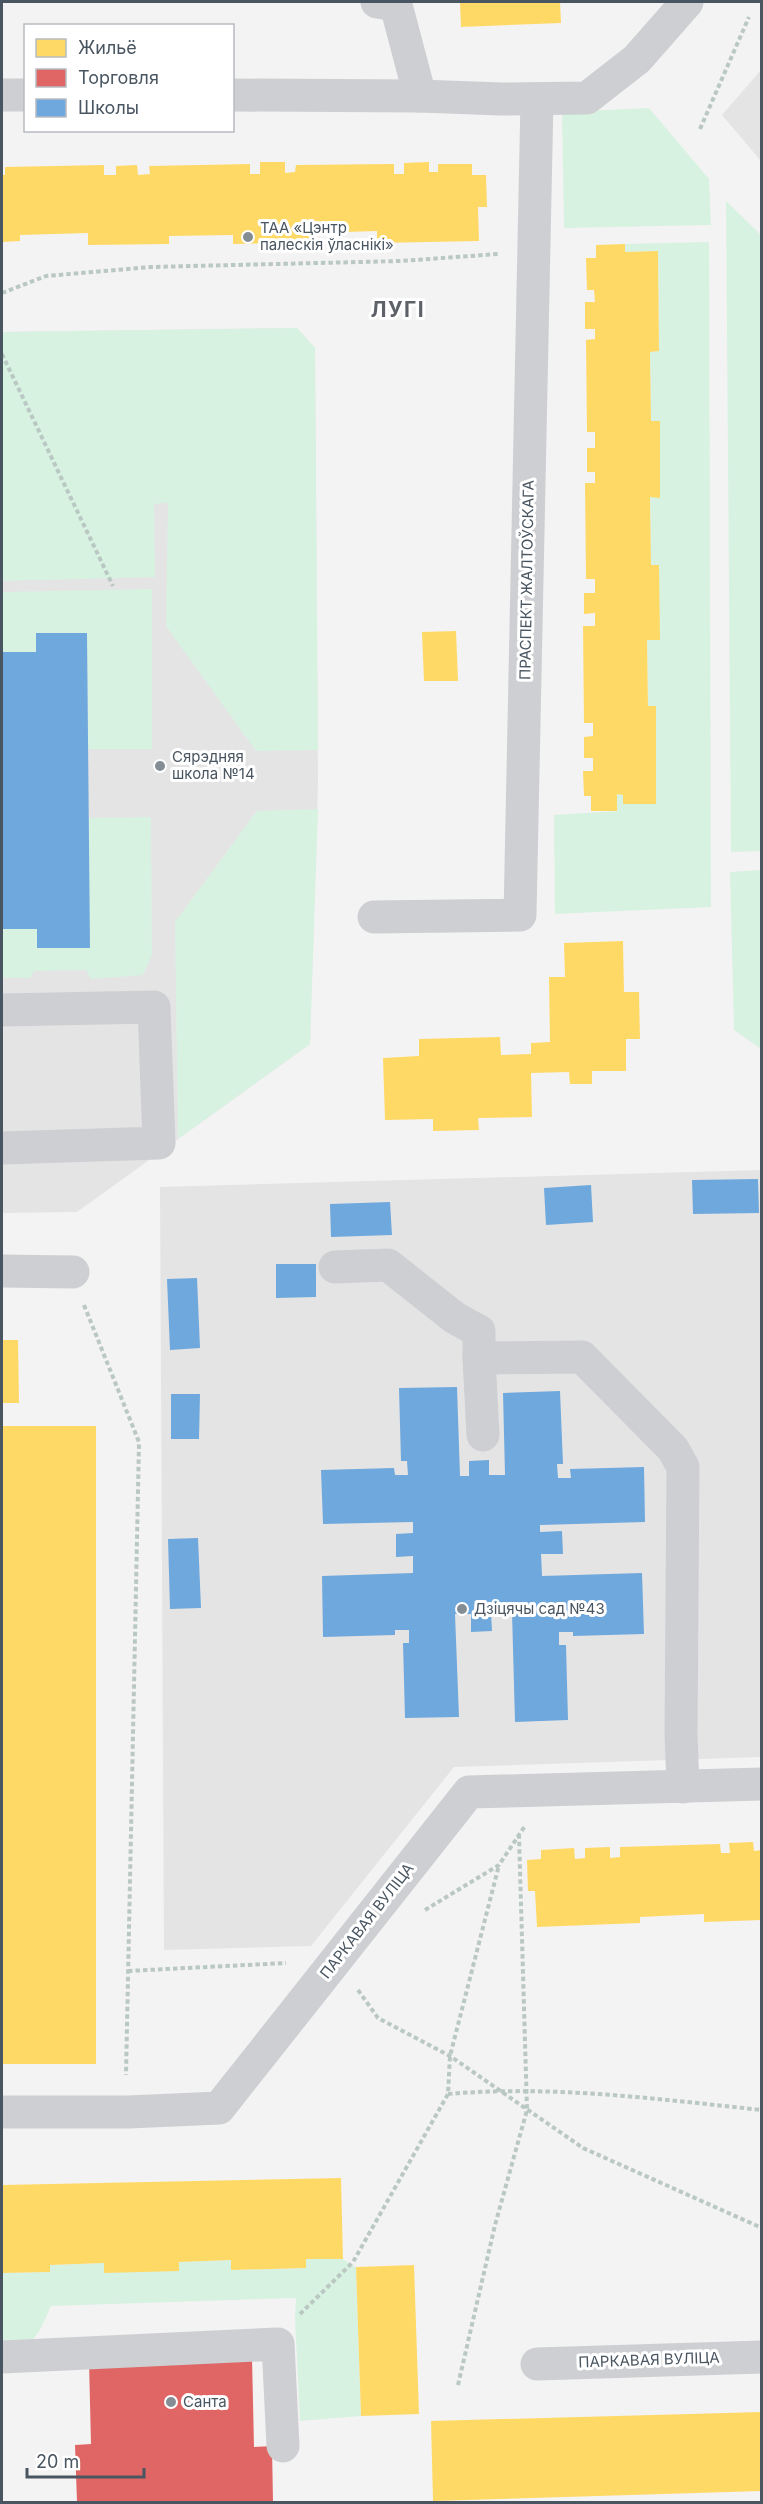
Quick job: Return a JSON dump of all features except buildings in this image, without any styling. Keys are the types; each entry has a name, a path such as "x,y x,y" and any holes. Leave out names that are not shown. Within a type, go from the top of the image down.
{"street":[{"path":"377,2 396,5 420,96"},
{"path":"234,96 587,98 637,58 687,2"},
{"path":"2,95 24,95"},
{"name":"ПРАСПЕКТ ЖАЛТОЎСКАГА","path":"374,917 520,915 537,99"},
{"path":"2,1010 154,1007 159,1143 2,1148"},
{"path":"335,1267 388,1265 455,1318 479,1331 483,1435"},
{"path":"2,1271 73,1272"},
{"path":"479,1358 582,1357 673,1449 683,1467 681,1734 683,1786"},
{"name":"ПАРКАВАЯ ВУЛІЦА","path":"2,2112 128,2112 219,2108 469,1792 762,1784"},
{"path":"2,2356 279,2344 283,2446"},
{"name":"ПАРКАВАЯ ВУЛІЦА","path":"537,2364 762,2357"}],"path":[{"path":"700,129 749,17"},
{"path":"2,294 46,276 151,267 412,261 500,254 534,242"},
{"path":"2,354 113,586"},
{"path":"73,1272 139,1442 126,2060 128,2112"},
{"path":"458,2385 495,2224 527,2110 519,1836"},
{"path":"279,2344 295,2319 353,2262 448,2094 450,2056 499,1865"},
{"path":"336,1960 378,2018 450,2056 583,2148 762,2228"},
{"path":"448,2094 498,2089 527,2090 616,2095 762,2110"}],"shaded area":[{"path":"761,70 761,161 722,115"},
{"name":"Сярэдняя школа №14","path":"297,328 315,348 318,782 310,1044 77,1212 2,1213 2,332"},
{"name":"Дзіцячы сад №43","path":"761,1170 761,1757 454,1767 311,1946 164,1950 160,1187"}],"green space":[{"path":"649,108 709,179 711,225 564,228 562,112"},
{"path":"726,201 762,236 761,851 731,852"},
{"path":"709,242 711,907 555,914 554,815 617,811 617,794 623,795 623,804 656,804 656,706 648,706 647,640 659,565 651,565 650,497 660,497 660,421 651,421 650,352 659,351 658,251 625,252 625,244"},
{"path":"297,328 315,348 318,750 256,751 166,626 168,503 154,504 155,577 2,581 2,332"},
{"path":"152,589 152,749 88,749 87,633 36,633 36,652 2,652 2,592"},
{"path":"318,809 310,1044 178,1139 175,922 257,811"},
{"path":"151,817 152,955 143,975 91,979 86,970 34,971 30,978 2,978 2,929 37,929 38,948 89,948 89,818"},
{"path":"762,870 761,1049 734,1030 730,872"},
{"path":"306,2259 343,2259 356,2267 361,2416 300,2421 296,2298 51,2306 40,2330 29,2345 2,2347 2,2273 49,2272 50,2265 104,2263 179,2271 179,2262 231,2260 232,2270 306,2268"}],"place":[{"name":"ТАА «Цэнтр палескія ўласнікі»","path":"248,237"},
{"name":"Сярэдняя школа №14","path":"160,766"},
{"name":"Дзіцячы сад №43","path":"462,1609"},
{"name":"Санта","path":"171,2402"}],"district":[{"name":"ЛУГІ","path":"398,310"}]}
